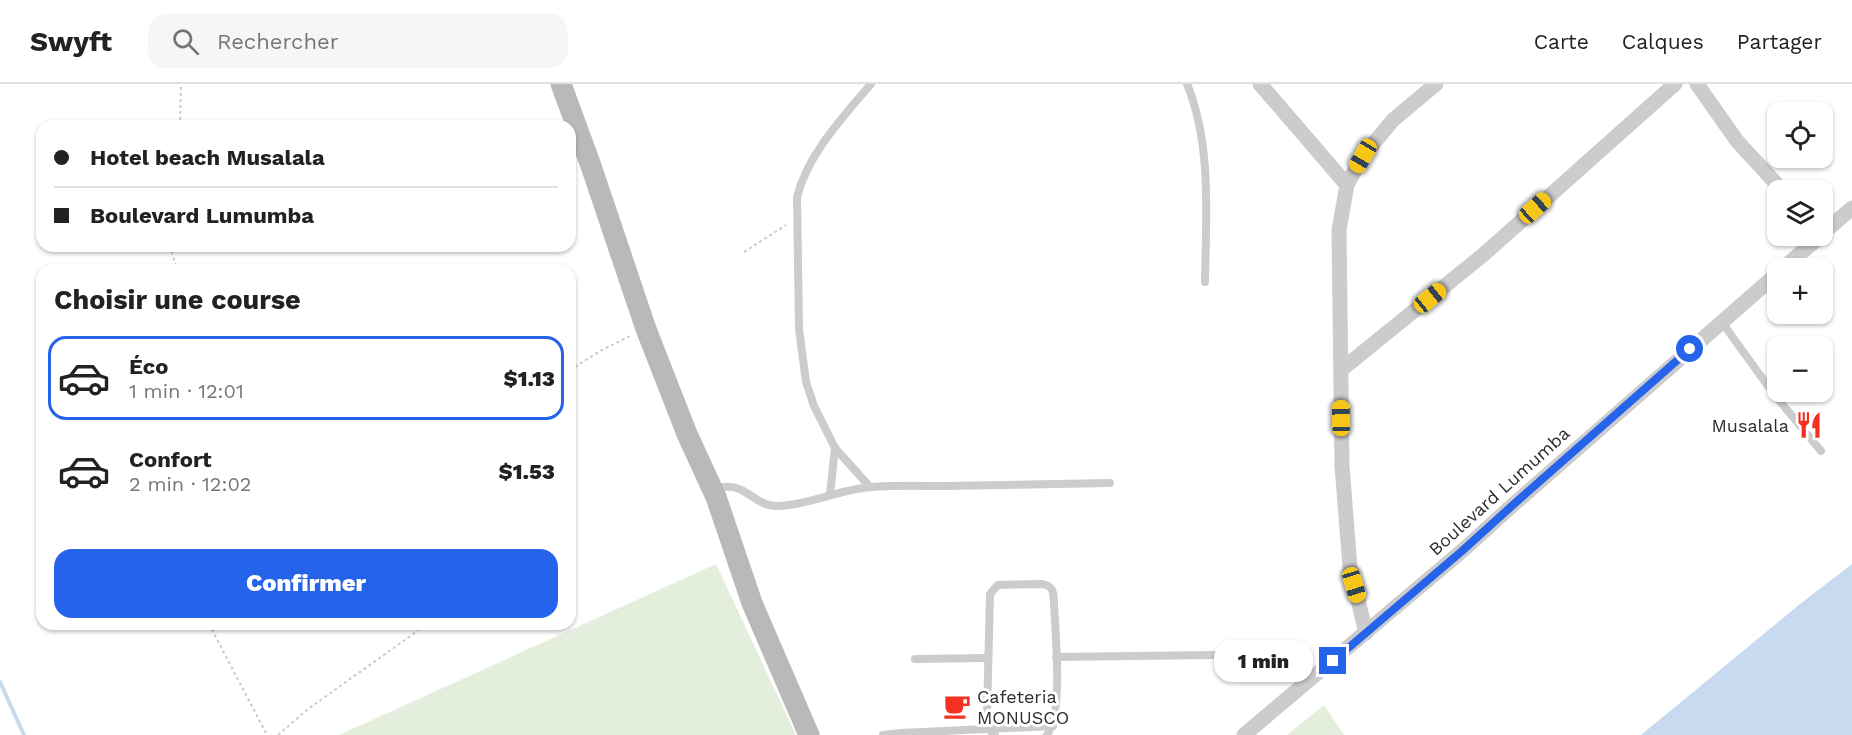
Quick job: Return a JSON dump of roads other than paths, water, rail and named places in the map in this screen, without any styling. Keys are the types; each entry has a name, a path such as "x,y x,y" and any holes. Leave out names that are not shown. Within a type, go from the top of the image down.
{"street":[{"path":"561,84 574,120"},
{"path":"1260,84 1347,185"},
{"path":"1366,633 1354,585 1342,466 1339,230 1347,185 1363,156 1393,120 1436,84"},
{"path":"1341,370 1483,255 1675,84"},
{"path":"1697,84 1737,141 1773,180"},
{"path":"576,125 646,329 687,434 716,497 752,603 792,701 809,735"},
{"path":"1833,225 1852,208"},
{"path":"1795,258 1809,246"},
{"name":"Boulevard Lumumba","path":"1244,735 1462,551 1767,282"}],"lane":[{"path":"870,487 835,448 814,406 806,382 799,329 797,197 802,177 820,147 871,84"},
{"path":"1187,84 1196,105 1207,186 1205,282"},
{"path":"1721,321 1773,393 1821,451"},
{"path":"830,495 835,448"},
{"path":"716,497 719,488 730,485 740,488 772,507 790,506 870,487 1110,483"},
{"path":"995,735 988,729 987,658 990,594 992,589 998,585 1043,584 1050,586 1053,590 1056,657 1056,709 1053,726 1047,735"},
{"path":"1056,657 1289,654"},
{"path":"915,659 987,658"},
{"path":"884,735 1053,726"}],"water":[{"path":"1852,564 1852,735 1641,735 1800,604"}],"waterway":[{"path":"0,682 24,735"}],"place":[{"name":"Musalala","path":"1809,425"},
{"name":"Cafeteria MONUSCO","path":"957,706"}]}
